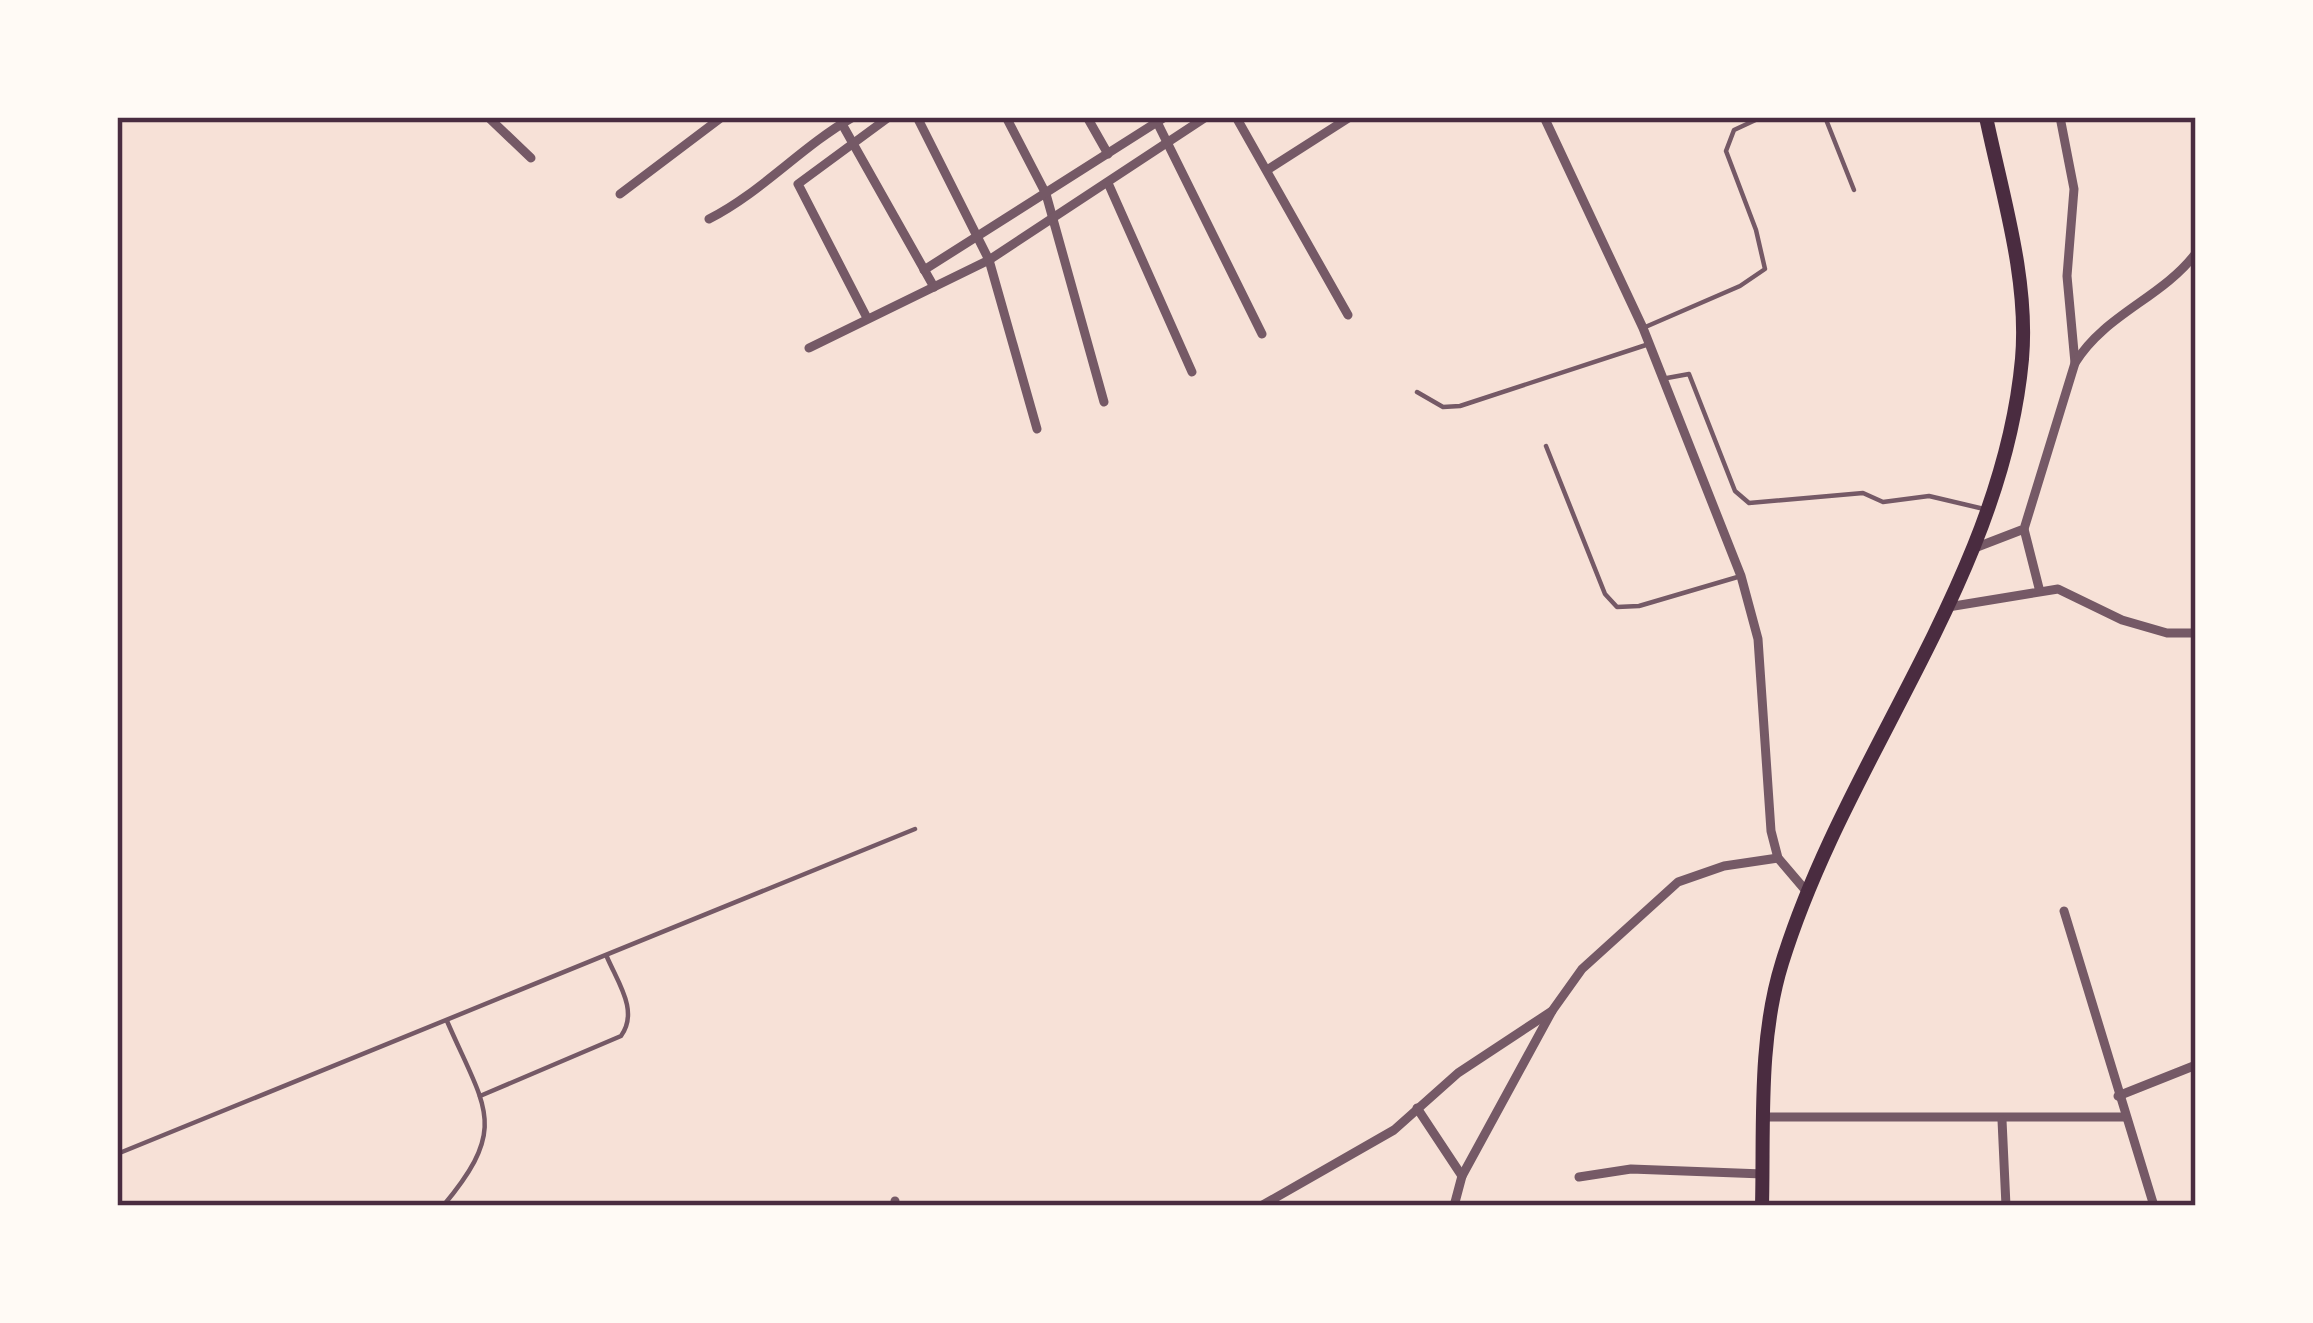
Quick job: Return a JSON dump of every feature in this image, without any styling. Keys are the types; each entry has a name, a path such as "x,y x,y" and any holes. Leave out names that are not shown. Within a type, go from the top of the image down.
{"main road":[{"path":"1762,1206 1771,1011 1807,892 1945,608 2001,480 2022,355 2014,259 1987,117"}],"street":[{"path":"488,117 531,158"},
{"path":"620,194 722,117"},
{"path":"709,219 738,204 800,150 854,117"},
{"path":"866,316 798,184 889,117"},
{"path":"917,117 989,260 1037,429"},
{"path":"1006,117 1046,194 1105,402"},
{"path":"1087,117 1108,154"},
{"path":"809,348 866,316 989,260 1206,117"},
{"path":"1236,117 1348,315"},
{"path":"1267,170 1349,117"},
{"path":"1544,117 1649,344 1741,576 1758,639 1766,794 1778,858 1807,892"},
{"path":"2060,117 2074,189 2067,276 2075,363"},
{"path":"924,270 1161,120 1262,334"},
{"path":"842,124 934,286"},
{"path":"1108,183 1192,371"},
{"path":"2039,589 2024,529 2075,363 2090,339 2168,282 2196,253"},
{"path":"1972,550 2024,529"},
{"path":"1945,608 2039,589 2080,597 2122,620 2167,633 2196,633"},
{"path":"1454,1206 1462,1176 1552,1011 1582,969 1678,882 1724,866 1778,858"},
{"path":"2064,911 2154,1206"},
{"path":"1261,1206 1394,1130 1505,1039 1552,1011"},
{"path":"2118,1096 2196,1065"},
{"path":"1417,1108 1462,1176"},
{"path":"1765,1117 2125,1117"},
{"path":"2002,1120 2006,1206"},
{"path":"1580,1177 1631,1169 1763,1174"}],"lane":[{"path":"1642,328 1740,286 1765,269 1756,230 1726,152 1734,130 1762,117"},
{"path":"1825,117 1854,190"},
{"path":"1418,392 1443,407 1460,406 1649,344"},
{"path":"1664,380 1689,374 1735,491 1748,503 1864,493 1883,502 1929,496 1989,511"},
{"path":"1546,446 1605,595 1617,607 1639,606 1741,576"},
{"path":"117,1154 915,829"},
{"path":"479,1096 621,1036 630,1020 628,1006 607,957"},
{"path":"442,1206 472,1170 486,1140 479,1096 447,1021"}]}
